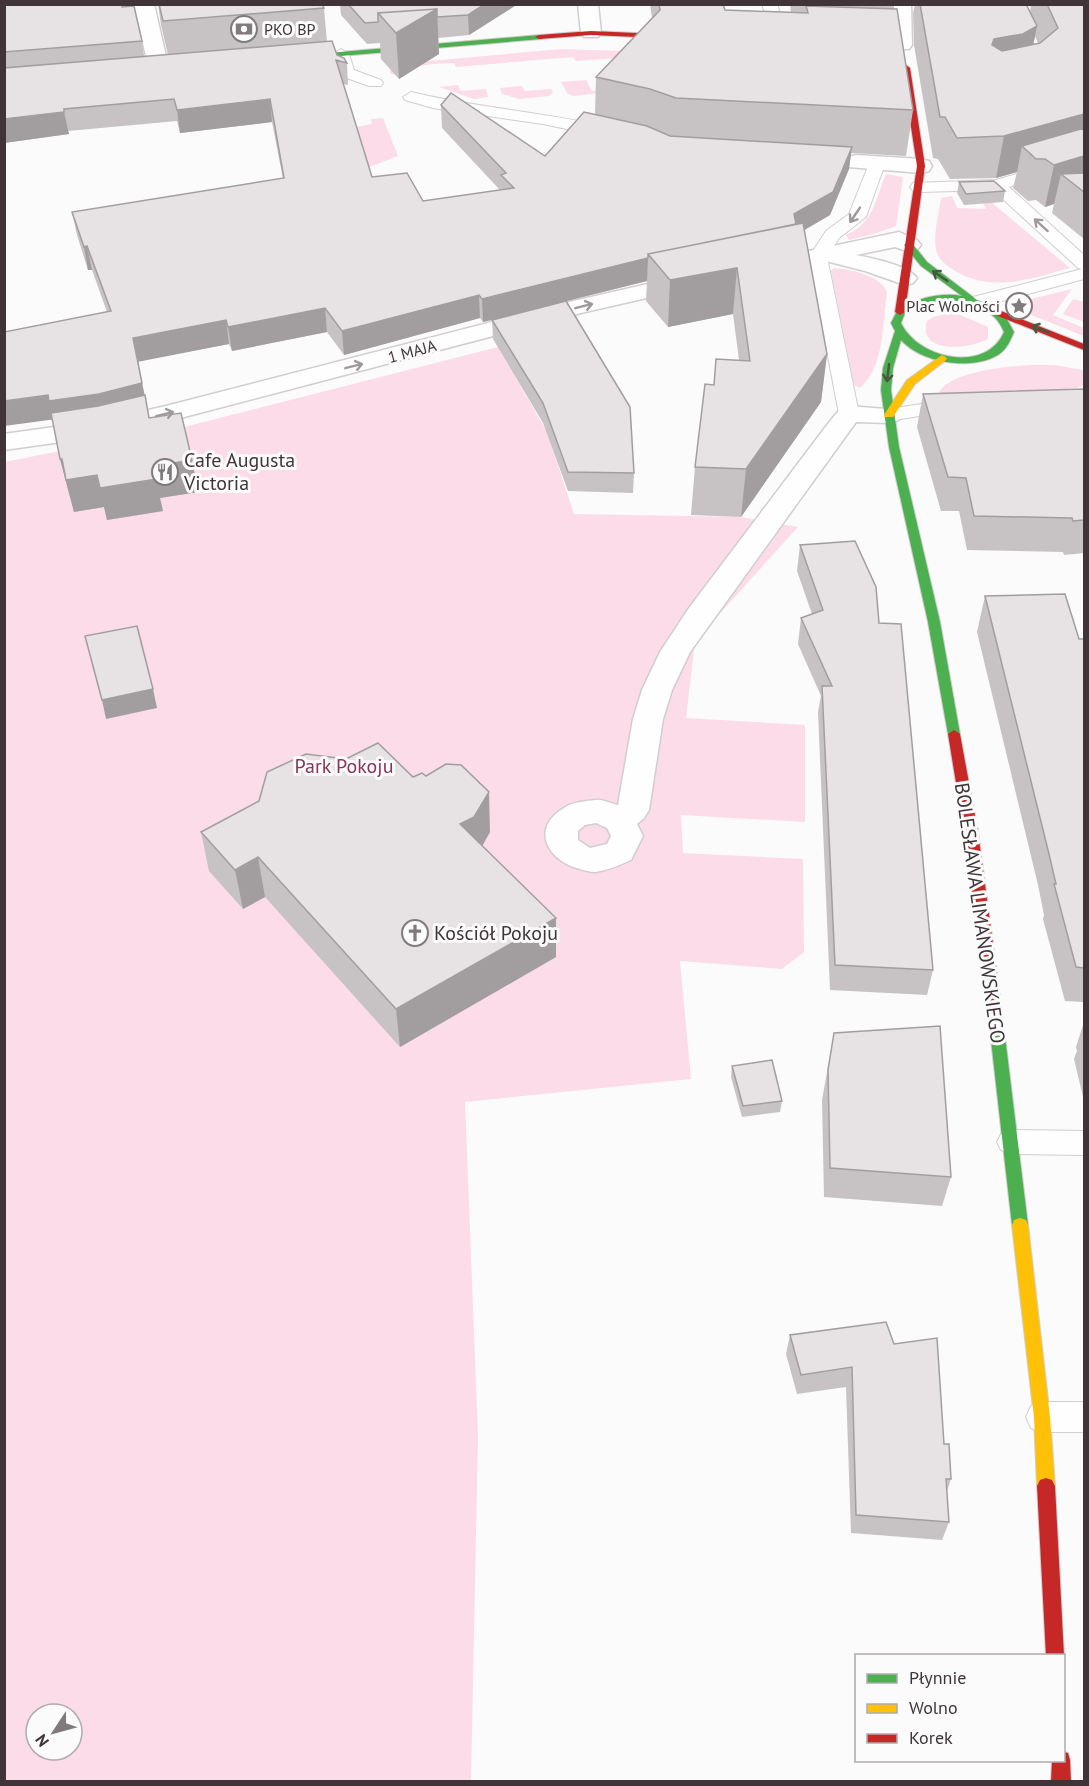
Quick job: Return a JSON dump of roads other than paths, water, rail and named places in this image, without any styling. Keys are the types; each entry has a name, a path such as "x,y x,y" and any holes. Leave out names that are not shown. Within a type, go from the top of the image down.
{"main road":[{"path":"276,59 591,33 698,38"},
{"path":"889,415 886,390 888,368 898,333 896,322 900,312 920,177 896,45"},
{"path":"909,245 933,272 976,302 1084,347"},
{"path":"900,312 912,303 930,298 952,297 976,302"},
{"path":"995,353 1006,344 1010,333 1006,322 996,312"},
{"path":"898,333 914,349 942,358 962,360 995,353 1018,352"},
{"path":"1063,355 1084,358"},
{"path":"889,415 903,390 913,379 942,358"},
{"name":"BOLESŁAWA LIMANOWSKIEGO","path":"889,415 894,447 934,622 971,832 1011,1142 1042,1417 1055,1654"},
{"path":"1061,1762 1061,1782"}],"street":[{"path":"144,4 159,69"},
{"path":"588,4 591,33"},
{"path":"896,45 901,4"},
{"path":"856,162 920,177"},
{"path":"744,271 899,239 909,245"},
{"path":"818,257 849,259 905,278"},
{"name":"1 MAJA","path":"4,442 104,428 621,297 713,277"},
{"path":"619,820 633,810 645,734 657,689 674,656 710,601 784,504 813,459 849,414 889,415"}],"lane":[{"path":"769,4 782,41"},
{"path":"341,54 348,73 375,83"},
{"path":"411,97 433,103 543,119 621,136"},
{"path":"920,177 997,185 1084,159"},
{"path":"849,414 818,257 832,235 857,217 856,162"},
{"path":"997,185 1084,264"},
{"path":"976,302 1084,274"},
{"path":"889,415 929,408 975,404"},
{"path":"1011,1142 1084,1143"},
{"path":"1042,1417 1084,1417"}],"place":[{"name":"PKO BP","path":"244,29"},
{"name":"Plac Wolności","path":"1019,306"},
{"name":"Cafe Augusta Victoria","path":"165,472"},
{"name":"Kościół Pokoju","path":"415,933"}],"park label":[{"name":"Park Pokoju","path":"344,766"}]}
